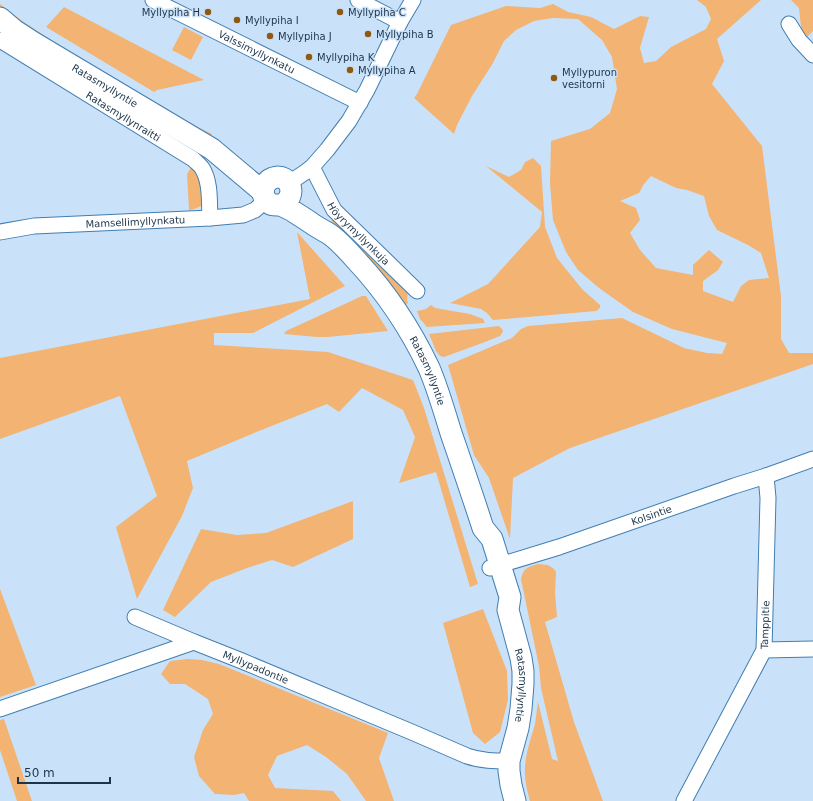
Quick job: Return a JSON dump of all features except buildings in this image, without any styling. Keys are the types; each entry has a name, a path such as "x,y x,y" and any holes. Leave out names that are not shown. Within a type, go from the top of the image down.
{"main road":[{"name":"Ratasmyllyntie","path":"0,18 14,30 34,43 212,149 238,158 277,192 292,210 332,236 374,281 403,320 419,347 442,401 483,528 482,540 495,567 500,600 508,610 521,658 523,684 522,709 508,771 515,801"}],"street":[{"name":"Valssimyllynkatu","path":"153,0 360,103"},
{"path":"358,0 400,22"},
{"path":"277,192 312,166 349,122 400,22 413,0"},
{"path":"789,24 798,40 813,55"},
{"name":"Ratasmyllynraitti","path":"0,40 193,159 202,167 206,177 210,218"},
{"name":"Höyrymyllynkuja","path":"312,166 334,210 417,291"},
{"name":"Mamsellimyllynkatu","path":"0,232 41,225 210,218 243,215 255,210 277,192"},
{"name":"Kolsintie","path":"495,567 559,547 813,459"},
{"name":"Tamppitie","path":"684,801 764,650 768,498 766,476"},
{"name":"Myllypadontie","path":"135,617 467,756 486,761 510,760"},
{"path":"0,709 194,642"},
{"path":"764,650 813,649"}],"shaded area":[{"path":"697,0 761,0 717,39 724,61 712,84 762,146 781,296 781,339 789,353 813,353 813,364 570,448 513,478 510,539 489,478 474,455 448,365 512,338 521,329 528,326 622,318 684,348 707,353 722,354 727,343 672,329 633,312 599,288 578,270 566,252 553,220 550,184 551,141 590,129 610,113 617,89 612,57 602,40 578,19 553,18 534,21 516,30 504,41 493,63 472,96 454,134 414,98 451,25 506,6 540,8 553,4 568,12 591,17 614,29 640,16 649,17 640,48 644,63 656,61 671,47 706,29 711,19 706,7","holes":["651,176 676,188 704,196 709,216 717,230 761,253 769,278 749,280 741,286 733,302 703,291 703,281 718,270 723,262 709,250 693,265 693,275 656,268 640,250 630,233 640,220 636,208 620,201 639,193"]},
{"path":"791,0 813,0 813,31 805,39 802,36 799,8"},
{"path":"0,4 51,40 193,125 212,134 210,136 0,12"},
{"path":"64,7 204,80 157,90 154,92 46,27"},
{"path":"184,27 203,37 191,60 172,50"},
{"path":"533,158 541,166 545,227 557,258 582,289 600,305 600,308 596,311 493,320 481,309 450,303 488,284 540,227 542,212 486,166 509,177 521,170 525,162"},
{"path":"193,164 200,169 204,205 189,210 187,174"},
{"path":"334,217 408,291 408,303 402,308 372,269 331,221"},
{"path":"297,232 345,286 253,333 214,333 214,345 328,352 413,380 424,408 478,584 470,587 436,472 399,483 415,437 403,410 362,388 339,412 327,404 187,461 193,488 182,516 137,599 116,527 157,496 120,396 0,439 0,358 310,299"},
{"path":"362,296 366,296 388,331 328,337 284,334 286,331"},
{"path":"431,305 435,308 470,314 483,319 485,323 427,327 420,319 417,311 426,309"},
{"path":"499,326 503,331 500,336 444,357 440,356 436,351 429,334"},
{"path":"353,501 353,539 293,567 272,560 211,582 175,617 163,610 201,529 237,535 266,533"},
{"path":"538,564 548,565 556,572 555,593 557,617 545,622 574,722 603,801 530,801 525,780 525,767 535,724 538,702 552,759 558,761 541,688 539,666 521,579 527,568"},
{"path":"0,589 36,685 0,697"},
{"path":"483,609 507,671 508,700 500,732 485,744 473,733 443,623"},
{"path":"187,659 202,660 219,664 388,733 379,758 394,801 366,801 347,774 326,757 307,745 277,756 268,775 275,788 333,791 341,801 249,801 244,793 234,795 215,794 199,776 194,757 203,730 213,714 208,699 185,684 170,684 161,674 170,661"},
{"path":"4,719 32,801 17,801 0,750 0,720"}],"place":[{"name":"Myllypiha H","path":"208,12"},
{"name":"Myllypiha C","path":"340,12"},
{"name":"Myllypiha I","path":"237,20"},
{"name":"Myllypiha B","path":"368,34"},
{"name":"Myllypiha J","path":"270,36"},
{"name":"Myllypiha K","path":"309,57"},
{"name":"Myllypiha A","path":"350,70"},
{"name":"Myllypuron vesitorni","path":"554,78"}]}
